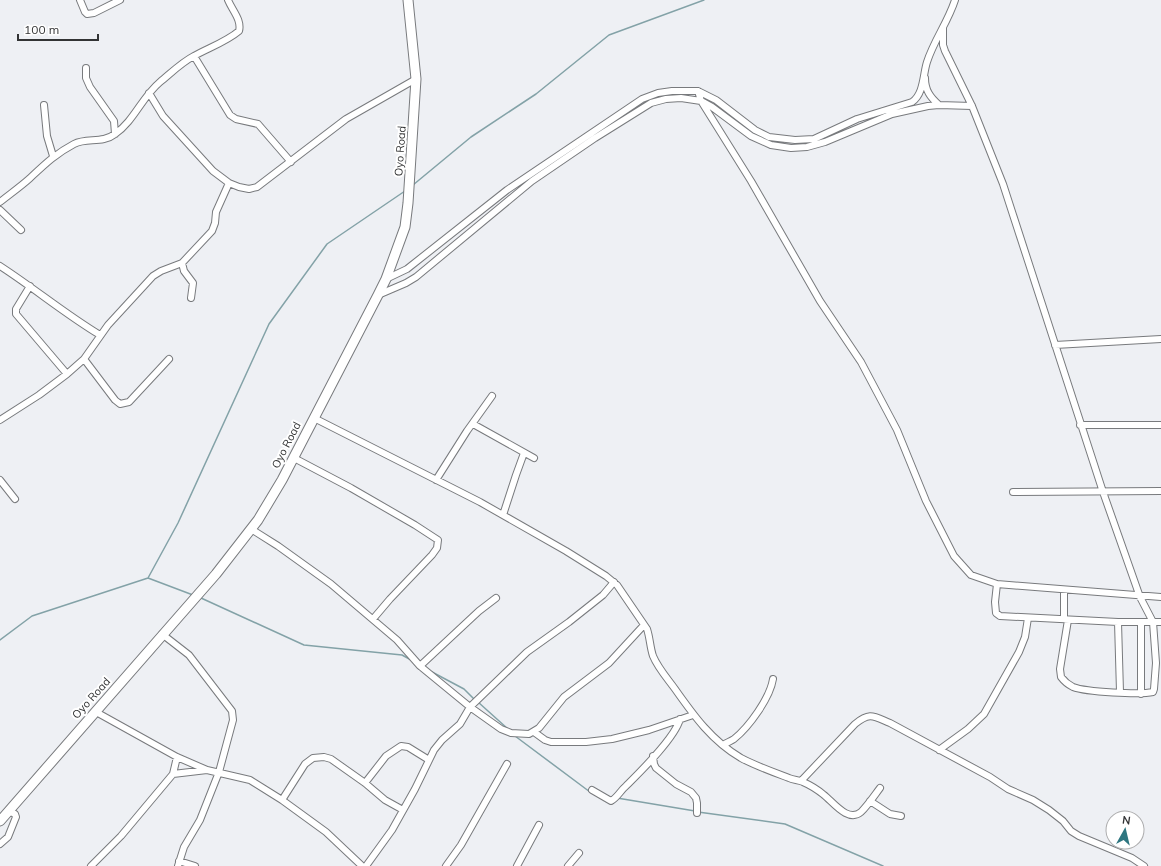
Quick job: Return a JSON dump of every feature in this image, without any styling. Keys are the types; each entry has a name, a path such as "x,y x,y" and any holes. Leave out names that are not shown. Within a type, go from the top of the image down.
{"highway":[{"name":"Oyo Road","path":"0,821 216,574 251,530 262,514 294,458 386,279 405,227 411,167 416,79 408,0"}],"street":[{"path":"80,0 87,14 94,13 113,2 120,0"},
{"path":"0,202 28,180 53,156 83,140 98,141 109,138 115,134 129,121 149,93 188,59 239,31 239,21 228,0"},
{"path":"386,279 407,269 507,190 642,99 658,93 672,91 698,91 716,100 755,130 769,136 795,140 814,139 857,119 912,102 916,99 919,92 926,63 955,0"},
{"path":"943,28 944,51 972,106 1003,184 1080,425 1140,597 1153,622 1156,663 1153,692 1141,694 1073,687 1061,677 1060,669 1066,619 1064,590"},
{"path":"932,49 944,51"},
{"path":"194,56 230,115 236,119 258,124 291,162"},
{"path":"86,68 86,78 90,87 114,121 115,134"},
{"path":"924,74 927,92 932,99 939,104"},
{"path":"149,93 163,116 213,171 229,183 249,189 257,187 346,119 416,79"},
{"path":"698,91 701,101 751,181 820,301 861,362 897,430 926,501 954,556 971,576 997,584 1161,598"},
{"path":"378,295 406,283 416,276 532,181 651,103 666,99 682,98 701,101 712,106 751,136 771,145 791,148 807,147 825,142 892,114 939,104 972,106"},
{"path":"44,105 47,136 53,156"},
{"path":"0,420 39,395 84,359 100,335 153,276 161,271 182,263 212,231 215,223 216,212 229,183"},
{"path":"0,210 21,230"},
{"path":"182,263 184,271 193,283 191,298"},
{"path":"0,266 30,286 81,324 100,335"},
{"path":"30,286 16,309 16,314 67,374"},
{"path":"1055,345 1161,339"},
{"path":"84,359 115,400 120,404 129,402 169,359"},
{"path":"436,480 467,431 492,396"},
{"path":"314,418 503,515 566,551 614,582 644,625 650,637 653,655 660,669 693,715 703,727 723,745 741,758 780,775 801,781 851,815 860,812 880,788"},
{"path":"473,424 534,458"},
{"path":"1080,425 1161,425"},
{"path":"503,515 524,453"},
{"path":"294,458 351,488 438,540 437,548 432,555 373,619"},
{"path":"0,480 15,499"},
{"path":"1013,492 1161,491"},
{"path":"251,530 278,546 331,584 397,640 420,666 472,705 500,729 511,734 529,734 539,728 564,697 609,663 644,625"},
{"path":"366,866 392,830 434,750 442,740 460,724 478,698 527,652 603,596 614,582"},
{"path":"997,584 995,602 996,613 1000,616 1118,622 1161,622"},
{"path":"420,666 479,611 496,598"},
{"path":"939,750 968,729 984,714 1019,652 1025,637 1028,618"},
{"path":"1118,622 1120,692"},
{"path":"1141,622 1141,694"},
{"path":"162,634 189,655 232,711 233,720 219,772 200,820 184,847 178,864 195,866"},
{"path":"723,745 733,739 746,727 765,701 772,688 773,679"},
{"path":"96,712 177,757 207,770 250,780 282,800 326,832 362,866"},
{"path":"534,732 551,742 586,742 612,739 649,730 693,715"},
{"path":"801,781 855,724 865,717 876,717 890,723 1008,788 1033,800 1049,810 1063,821 1071,831 1079,836 1132,858 1144,866"},
{"path":"592,790 611,801 617,797 637,776 678,727 680,719"},
{"path":"366,783 386,756 401,746 408,747 429,760"},
{"path":"282,800 305,764 317,756 324,756 366,783 385,800 403,810"},
{"path":"653,756 656,768 676,784 691,792 696,798 697,813"},
{"path":"91,866 121,836 172,774 177,757"},
{"path":"446,866 461,845 507,764"},
{"path":"172,774 207,770"},
{"path":"870,801 890,814 901,816"},
{"path":"0,844 8,836 16,817 15,814 8,811"},
{"path":"517,866 538,825"},
{"path":"568,866 579,853"}],"waterway":[{"path":"413,185 471,137 536,94 609,35 704,0"},
{"path":"0,640 32,616 148,578 178,523 269,324 327,244 405,191"},
{"path":"148,578 193,595"},
{"path":"201,598 304,645 402,655 413,661"},
{"path":"432,672 464,689 475,700"},
{"path":"478,702 508,729"},
{"path":"515,736 590,792"},
{"path":"617,798 695,811"},
{"path":"698,812 785,824 883,866"}]}
